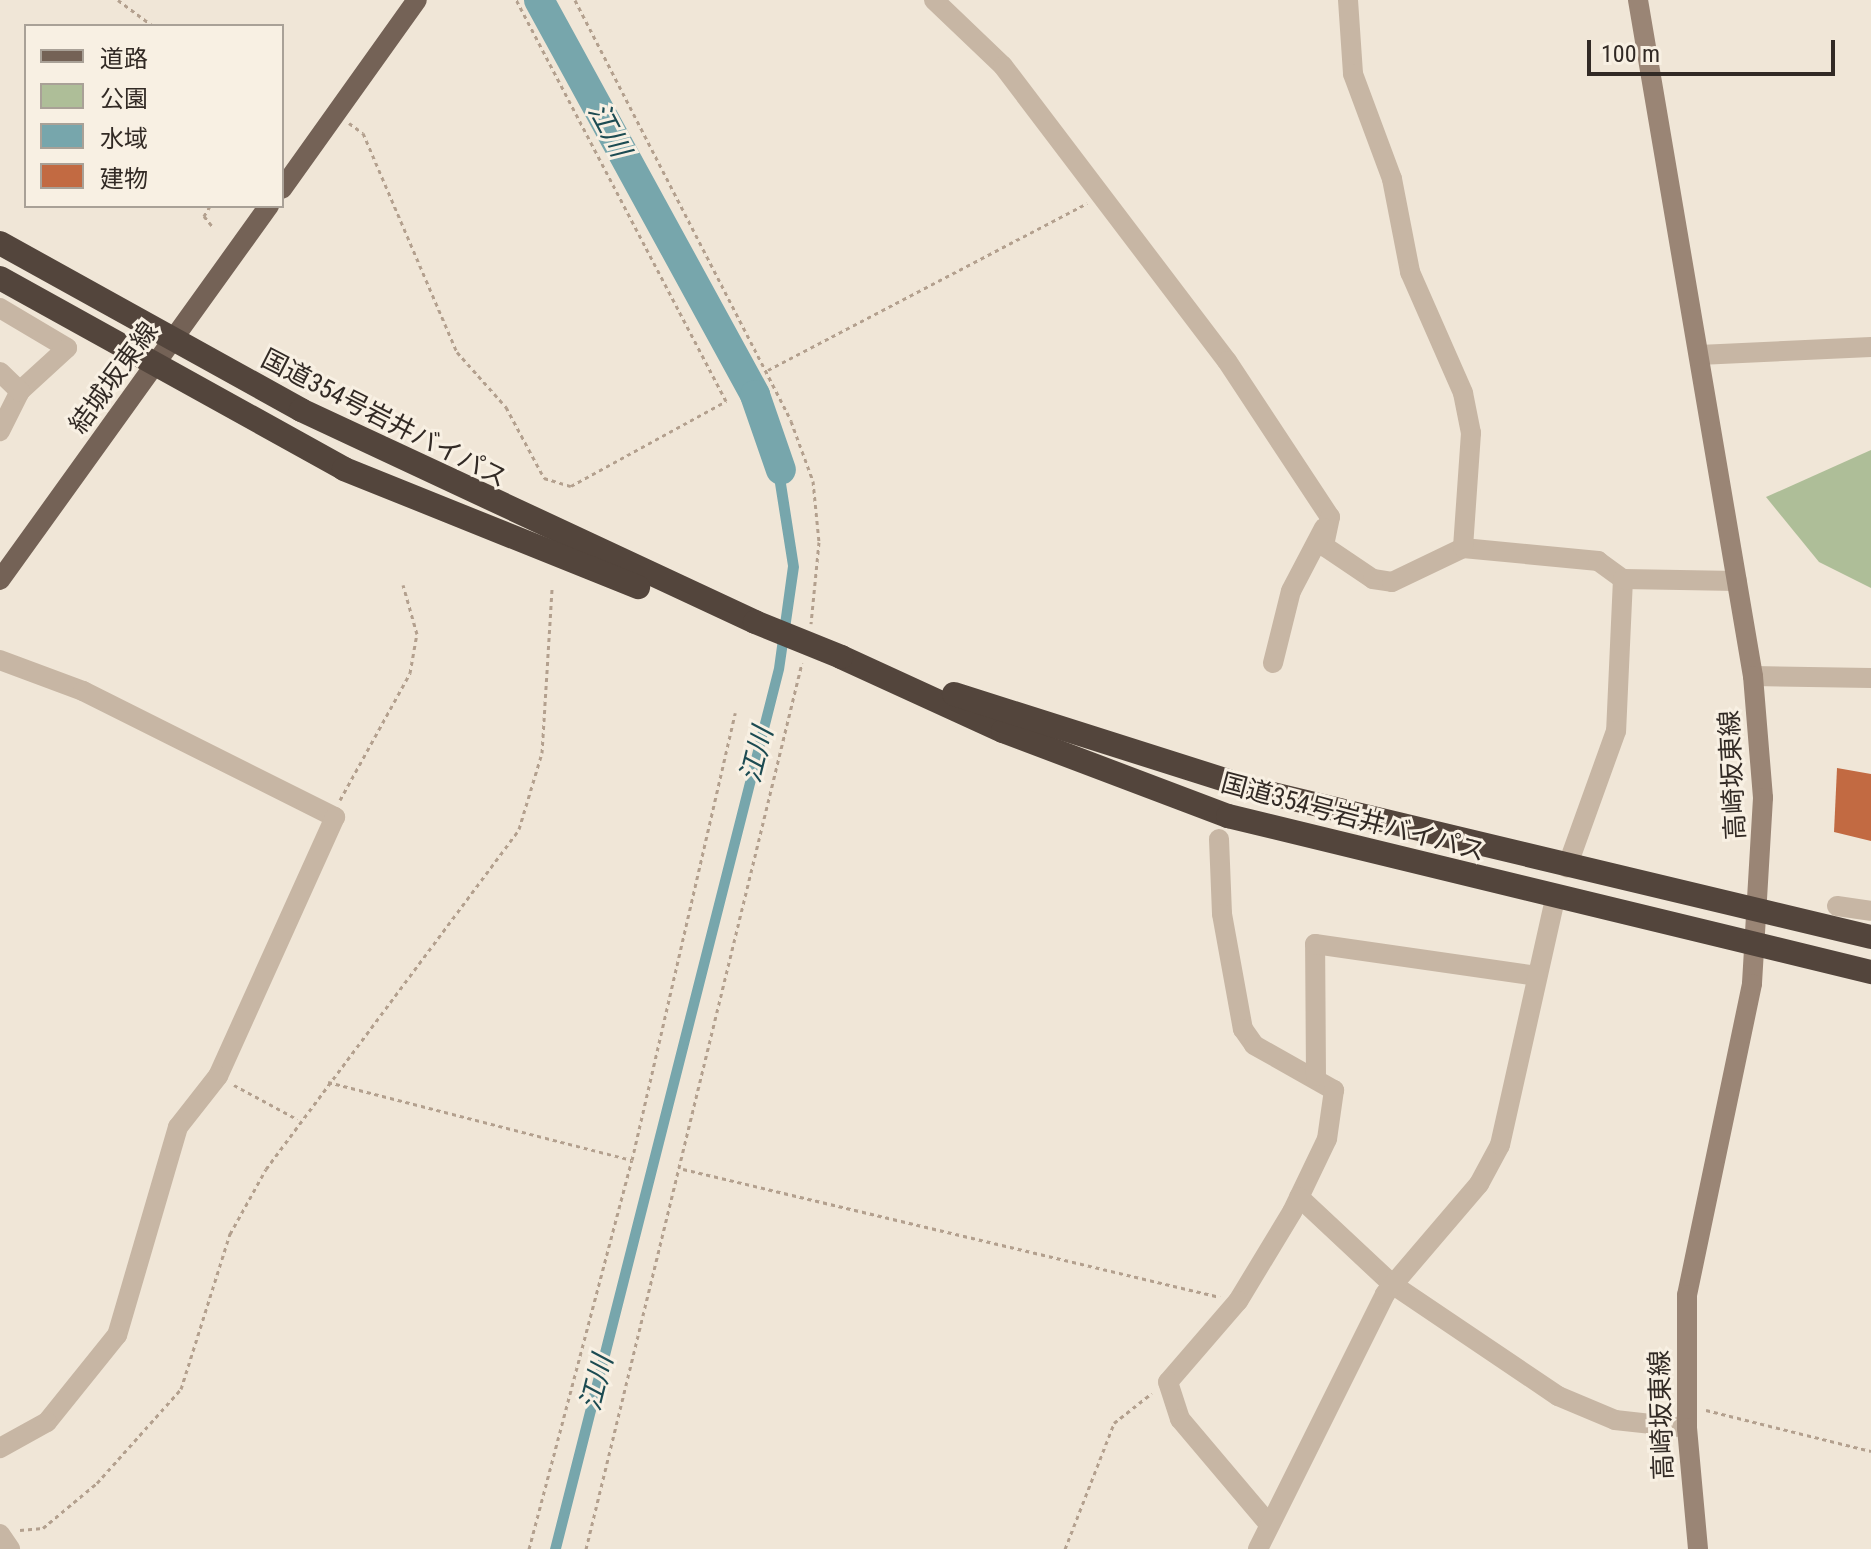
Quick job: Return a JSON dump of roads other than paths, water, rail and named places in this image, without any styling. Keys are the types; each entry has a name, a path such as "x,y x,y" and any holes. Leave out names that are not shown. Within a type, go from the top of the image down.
{"highway":[{"name":"国道354号岩井バイパス","path":"0,243 172,342 461,490 755,622 1180,801 1555,899 1871,972"},
{"name":"国道354号岩井バイパス","path":"0,278 154,367 344,469 493,534 755,622"},
{"name":"国道354号岩井バイパス","path":"841,657 1256,790 1567,867 1871,937"}],"main road":[{"path":"284,186 417,0"},
{"name":"高崎坂東線","path":"1638,0 1753,676 1762,913 1758,947 1694,1240 1687,1421 1698,1549"},
{"name":"結城坂東線","path":"0,580 268,208"}],"street":[{"path":"934,0 1003,66 1097,198 1227,361 1330,517 1324,546 1373,579 1392,582 1463,548 1598,561 1623,579 1737,581"},
{"path":"1348,0 1353,74 1392,179 1410,272 1463,393 1471,433 1463,548"},
{"path":"0,308 67,348 10,392 0,431"},
{"path":"1699,355 1871,347"},
{"path":"0,372 10,392"},
{"path":"1273,663 1291,591 1330,517"},
{"path":"1567,867 1616,731 1623,579"},
{"path":"0,660 83,691 335,817 218,1076 178,1127 117,1335 47,1422 0,1448"},
{"path":"1753,676 1871,678"},
{"path":"1219,839 1222,914 1243,1029 1254,1045 1316,1076 1334,1090 1333,1120 1299,1197 1238,1301 1168,1382 1180,1419 1268,1523"},
{"path":"1258,1549 1268,1523 1392,1284 1479,1184 1500,1145 1555,899"},
{"path":"1837,906 1871,911"},
{"path":"1316,1076 1315,944 1537,976"},
{"path":"1299,1197 1392,1284 1558,1396 1615,1420 1687,1421"}],"water":[{"path":"778,432 799,567 784,670 561,1549 550,1549 774,668 788,566 767,433"}],"waterway":[{"name":"江川","path":"539,0 755,395 781,470"}]}
